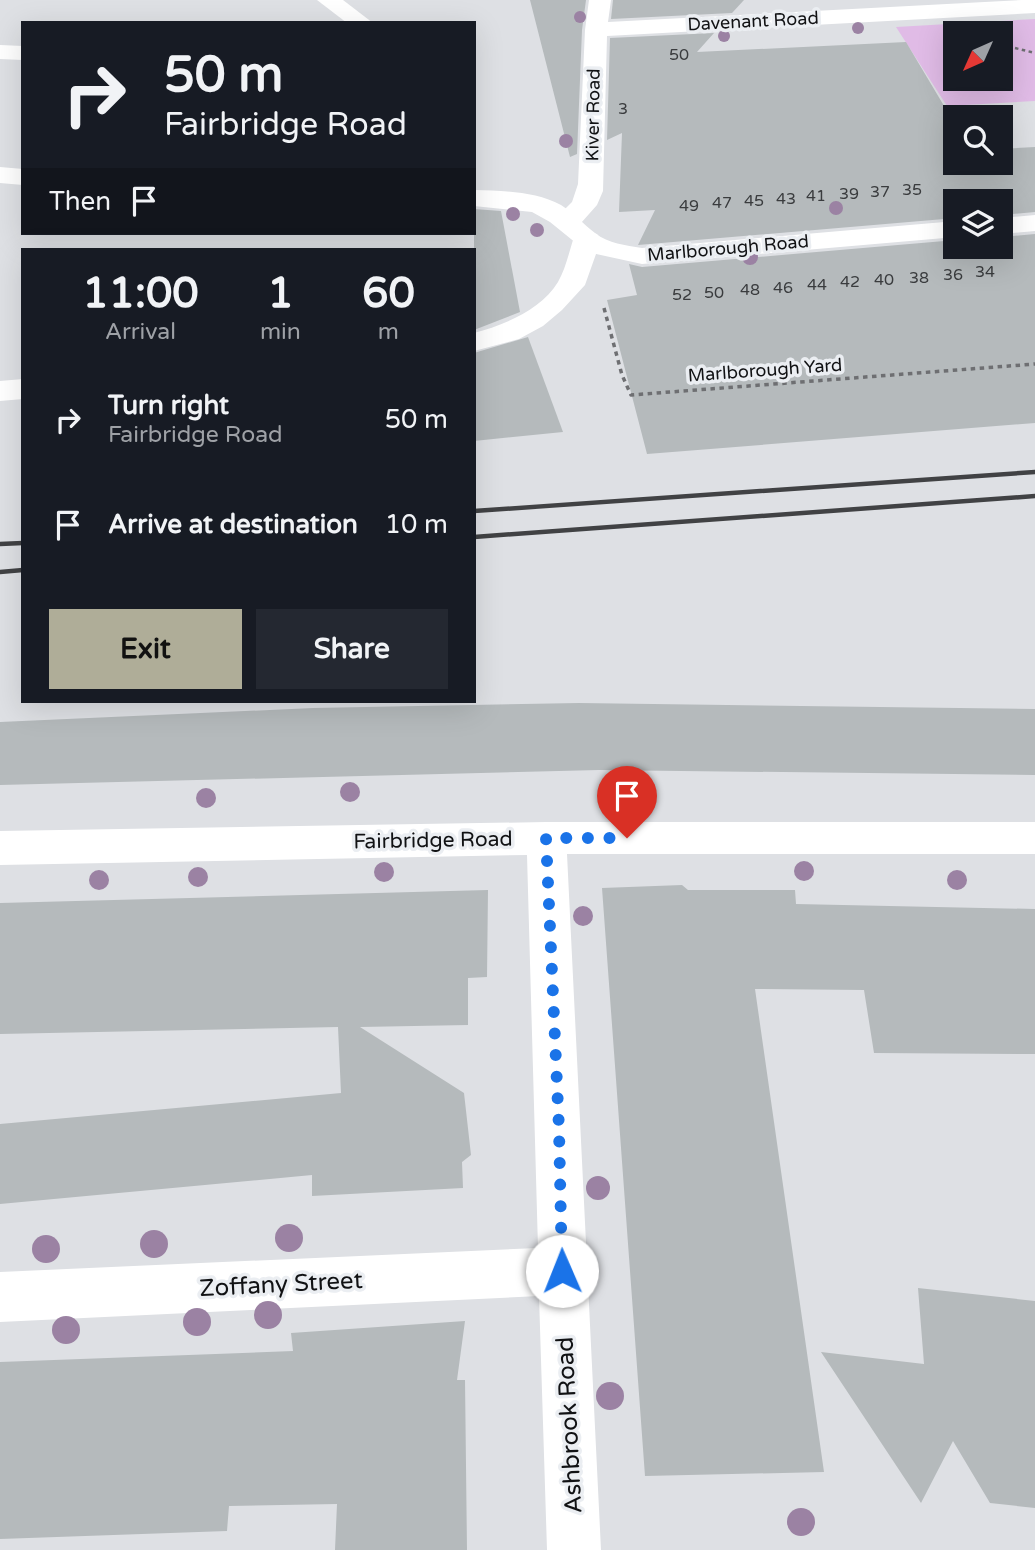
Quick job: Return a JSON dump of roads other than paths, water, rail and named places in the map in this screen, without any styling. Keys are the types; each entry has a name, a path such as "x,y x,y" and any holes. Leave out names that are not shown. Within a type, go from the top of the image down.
{"street":[{"path":"328,0 359,21"},
{"name":"Kiver Road","path":"566,221 589,200 596,30 600,0"},
{"name":"Davenant Road","path":"596,30 1035,6"},
{"path":"0,52 21,53"},
{"path":"0,176 21,177"},
{"name":"Marlborough Road","path":"476,198 530,203 548,209 587,240 611,251 642,256 943,230"},
{"path":"1013,225 1035,223"},
{"path":"476,341 509,333 534,320 571,285 587,240"},
{"path":"0,391 21,389"},
{"name":"Fairbridge Road","path":"0,848 546,838 1035,838"},
{"name":"Ashbrook Road","path":"546,838 574,1550"},
{"name":"Zoffany Street","path":"0,1297 562,1271"}],"railway":[{"path":"476,511 1035,472"},
{"path":"476,537 1035,496"},
{"path":"0,544 21,543"},
{"path":"0,572 21,570"}]}
